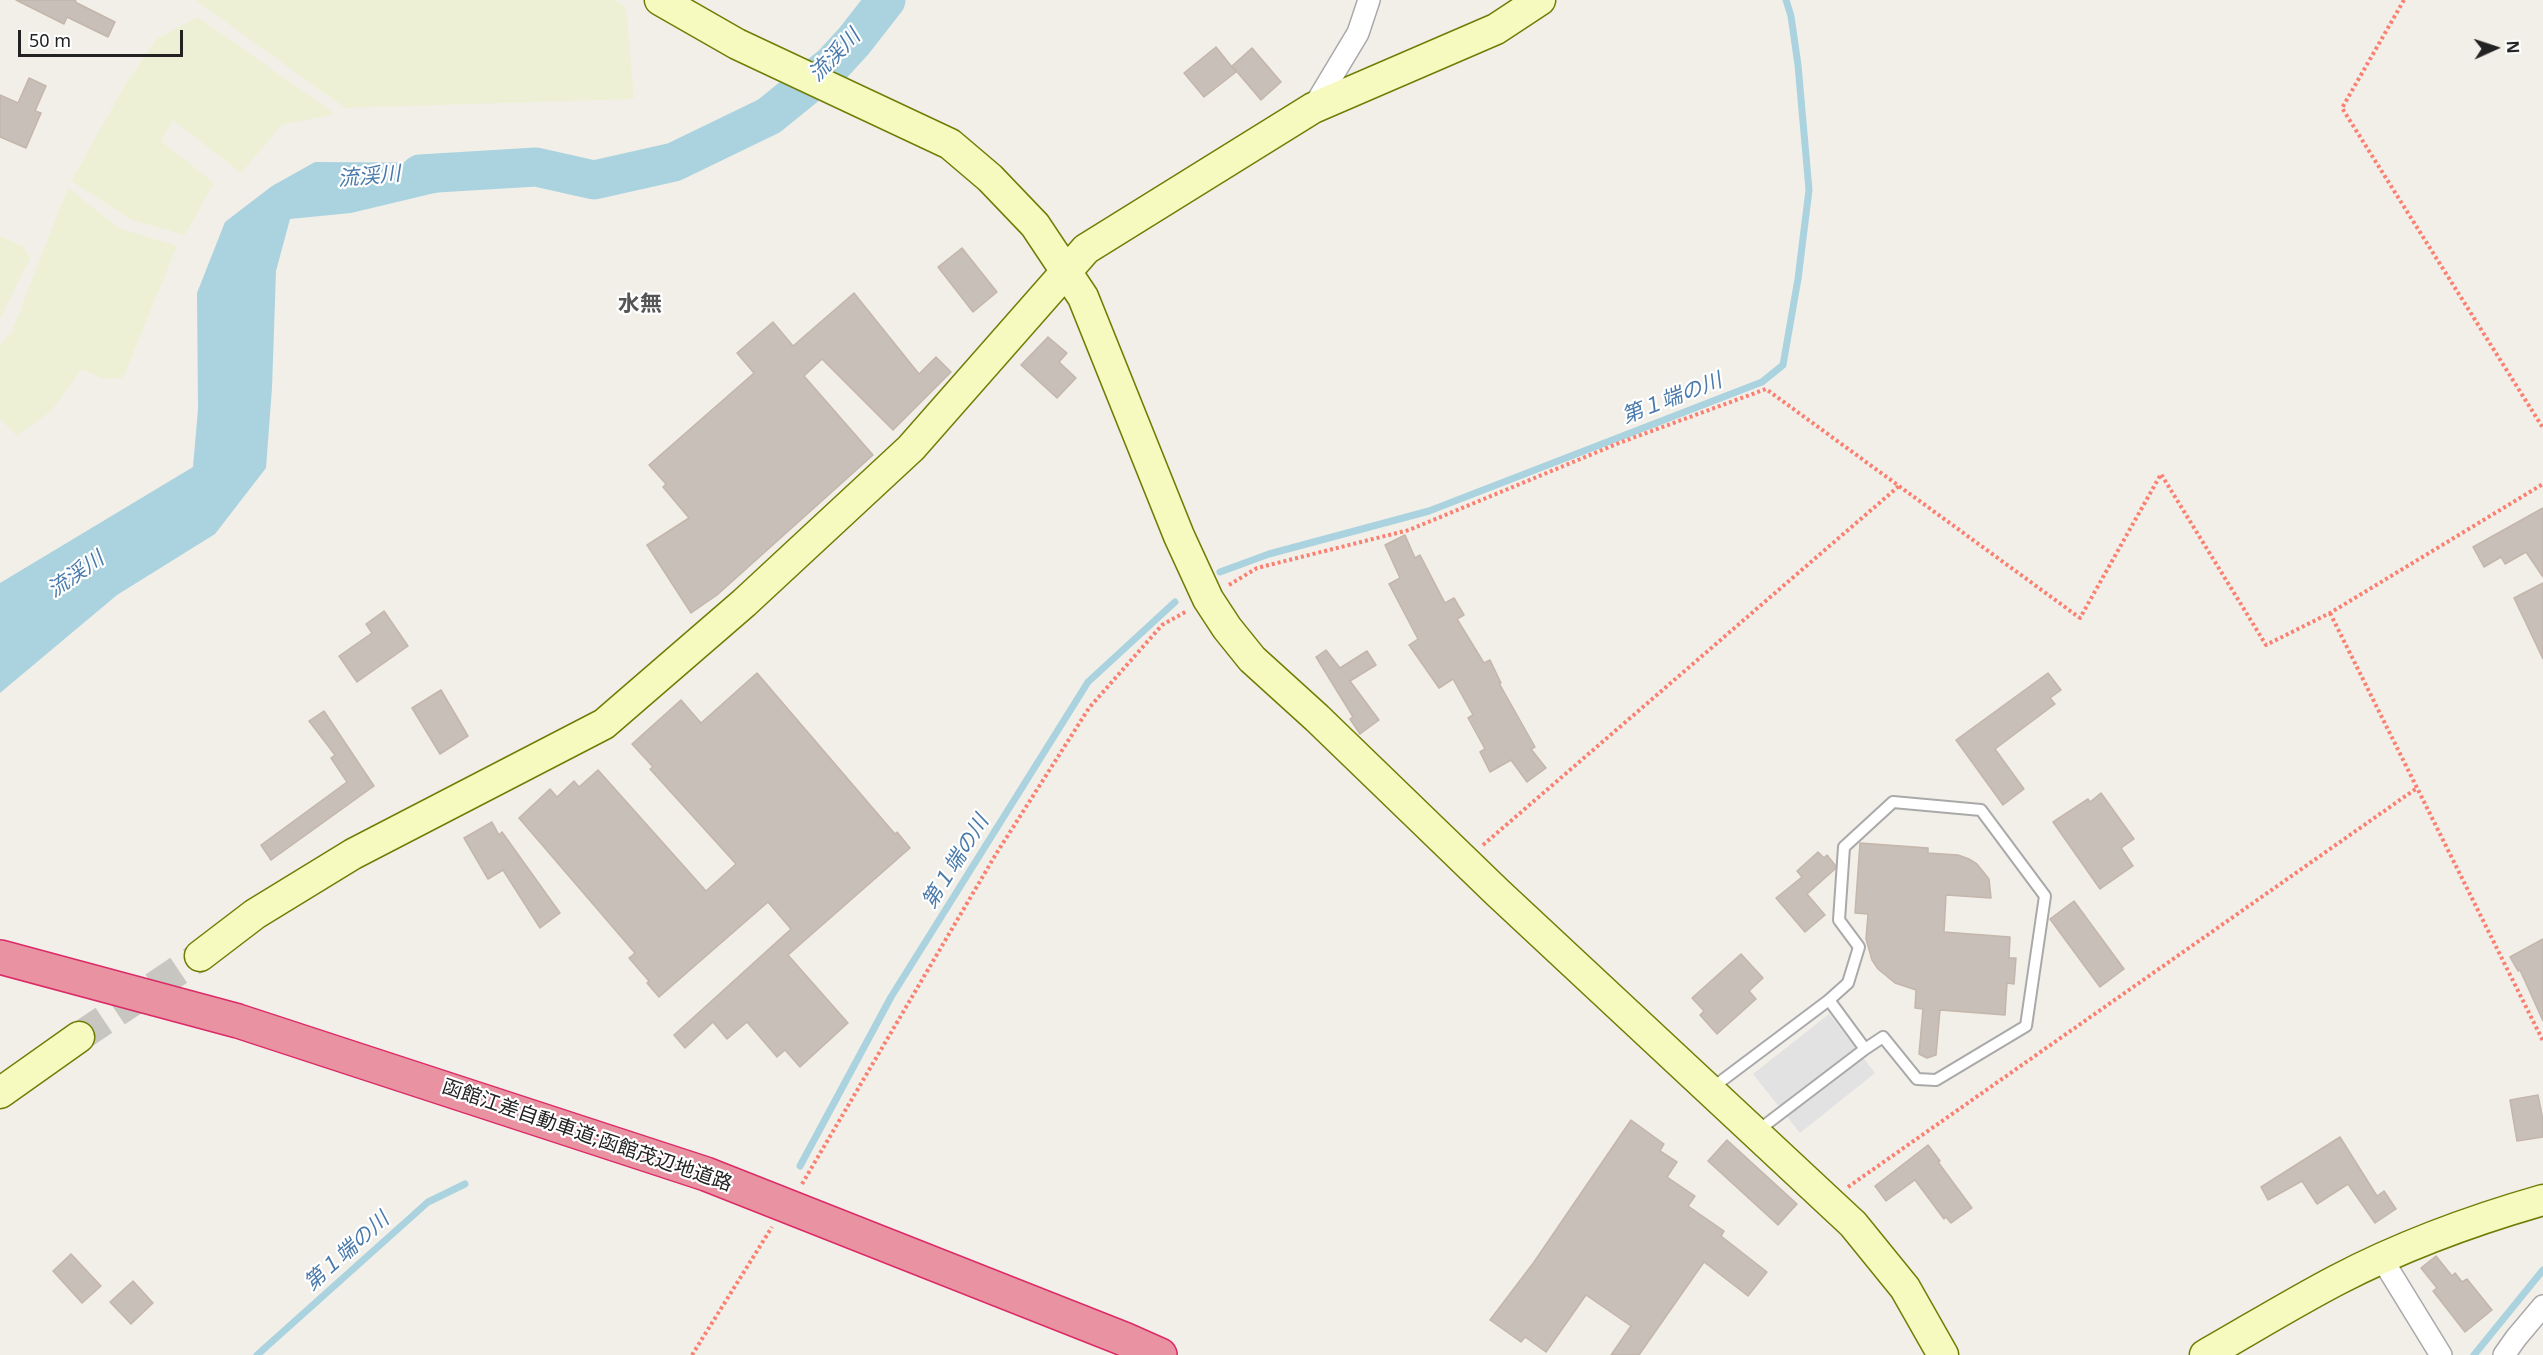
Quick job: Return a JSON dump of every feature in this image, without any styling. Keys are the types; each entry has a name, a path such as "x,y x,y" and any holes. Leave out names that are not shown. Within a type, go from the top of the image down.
{"highway":[{"name":"函館江差自動車道;函館茂辺地道路","path":"0,957 238,1021 706,1174 1160,1355"}],"street":[{"path":"660,0 737,44 950,144 974,162 1035,225 1083,297 1179,536 1208,599 1227,628 1252,659 1853,1224 1905,1288 1943,1355"},
{"path":"1313,108 1358,33 1370,0"},
{"path":"200,956 255,914 354,854 604,724 744,603 911,448 1086,249 1313,108 1496,29 1540,0"},
{"path":"0,1093 79,1037"},
{"path":"2205,1355 2338,1280 2382,1259 2460,1227 2543,1200"},
{"path":"2382,1259 2441,1355"},
{"path":"2504,1355 2543,1306"}],"lane":[{"path":"1709,1090 1829,1000 1848,983 1858,947 1839,920 1844,847 1893,802 1981,810 2045,896 2026,1026 1936,1080 1917,1079 1883,1037 1755,1132"},
{"path":"1829,1000 1865,1049"}],"path":[{"path":"2404,0 2342,108 2543,428"},
{"path":"800,1186 996,854 1089,708 1162,625 1257,568 1409,530 1619,443 1766,389 2079,618 2161,474 2266,645 2330,613 2543,484"},
{"path":"1465,861 1899,486"},
{"path":"2330,613 2543,1041"},
{"path":"1824,1198 1854,1184 2417,788"},
{"path":"692,1355 776,1222"}],"green space":[{"path":"195,0 615,0 626,7 634,99 345,108"},
{"path":"198,17 335,114 282,125 241,173 173,120 161,141 214,183 185,235 132,220 71,181 125,85 156,39"},
{"path":"68,188 119,228 177,246 123,378 101,378 82,369 52,410 17,436 0,419 0,345 11,333"},
{"path":"0,236 24,247 30,258 0,319"}],"shaded area":[{"path":"1829,1014 1875,1073 1800,1133 1753,1074"}],"water":[{"path":"315,162 480,163 464,186 351,213 290,219 276,271 272,388 266,468 215,534 117,595 0,693 0,583 193,467 198,409 197,293 225,222 272,186"}],"building":[{"path":"16,0 76,0 75,2 115,22 108,37 67,17 64,24"},
{"path":"1216,47 1236,72 1204,97 1184,73"},
{"path":"1252,48 1281,82 1261,100 1232,66"},
{"path":"29,78 46,86 35,111 41,113 26,148 0,137 0,95 18,103"},
{"path":"962,248 997,292 973,312 938,267"},
{"path":"854,293 919,374 936,357 951,372 893,430 822,359 804,376 873,455 717,595 691,613 647,545 689,518 663,487 666,484 649,465 754,373 737,353 773,322 793,346"},
{"path":"1048,337 1067,353 1059,362 1076,378 1057,398 1021,365"},
{"path":"2543,508 2543,577 2526,552 2505,564 2501,557 2484,567 2473,547"},
{"path":"1405,535 1415,558 1420,555 1445,603 1454,598 1464,615 1457,619 1484,663 1490,660 1501,683 1499,683 1535,747 1531,749 1546,768 1527,782 1511,760 1490,772 1480,752 1485,749 1468,718 1473,715 1453,679 1439,688 1409,645 1418,639 1389,584 1400,578 1385,545"},
{"path":"2543,583 2543,659 2514,598"},
{"path":"384,611 408,646 357,682 339,656 372,633 366,624"},
{"path":"1326,650 1340,668 1367,651 1376,665 1350,681 1379,720 1360,734 1350,719 1353,717 1316,657"},
{"path":"757,673 895,834 897,832 910,848 788,955 848,1023 800,1067 785,1050 777,1057 747,1022 727,1039 713,1022 685,1048 674,1035 791,929 768,902 659,997 647,983 649,981 629,958 635,953 519,818 550,789 557,797 574,781 579,787 598,770 706,891 736,864 650,769 653,767 632,744 681,700 701,723"},
{"path":"2048,673 2061,690 2050,698 2055,704 1995,749 2024,789 2003,805 1956,740"},
{"path":"441,690 468,736 440,754 412,708"},
{"path":"324,711 374,786 271,860 261,845 347,782 331,758 335,755 309,721"},
{"path":"2101,793 2134,839 2121,848 2133,866 2100,889 2053,822 2088,799 2090,802"},
{"path":"492,822 499,835 502,832 560,913 540,928 503,870 488,879 464,838"},
{"path":"1860,843 1928,848 1928,853 1958,855 1977,864 1989,879 1991,898 1946,895 1944,932 2010,937 2009,958 2016,958 2014,984 2007,983 2005,1015 1940,1010 1936,1055 1927,1058 1919,1054 1923,1009 1915,1008 1916,990 1895,983 1878,969 1872,960 1866,939 1868,914 1855,913"},
{"path":"1818,852 1824,858 1827,855 1835,865 1835,869 1807,894 1825,915 1805,932 1776,898 1802,877 1797,871"},
{"path":"2074,901 2124,969 2100,987 2050,919"},
{"path":"2543,939 2543,1021 2520,970 2518,971 2510,957"},
{"path":"1741,954 1763,978 1749,991 1756,999 1717,1034 1700,1015 1704,1011 1692,998"},
{"path":"2538,1095 2543,1120 2543,1137 2517,1141 2510,1100"},
{"path":"1631,1120 1664,1144 1660,1151 1677,1162 1667,1177 1695,1196 1688,1206 1724,1231 1721,1236 1767,1272 1748,1296 1704,1262 1639,1355 1611,1355 1631,1326 1586,1295 1546,1352 1525,1337 1521,1342 1490,1320 1534,1262"},
{"path":"2340,1137 2377,1196 2384,1191 2396,1209 2375,1223 2348,1184 2317,1204 2302,1181 2268,1200 2261,1187"},
{"path":"1727,1140 1797,1204 1778,1225 1708,1161"},
{"path":"1928,1145 1972,1208 1951,1223 1946,1217 1944,1219 1915,1180 1886,1201 1875,1186"},
{"path":"71,1254 101,1286 82,1303 53,1271"},
{"path":"2436,1256 2452,1276 2455,1273 2462,1282 2467,1279 2492,1310 2465,1332 2433,1291 2437,1288 2421,1268"},
{"path":"133,1281 153,1303 131,1324 110,1302"}],"waterway":[{"name":"流渓川","path":"420,174 536,167 594,180 674,162 769,116 832,65 886,0"},
{"name":"第１端の川","path":"1220,572 1269,554 1429,511 1762,382 1783,365 1798,279 1809,190 1798,65 1791,16 1786,0"},
{"name":"第１端の川","path":"800,1166 891,997 1088,682 1175,602"},
{"name":"第１端の川","path":"257,1355 428,1202 465,1184"},
{"path":"2474,1355 2543,1270"}],"tunnel":[{"path":"79,1037 200,956"}],"district":[{"name":"水無","path":"640,305"}]}
